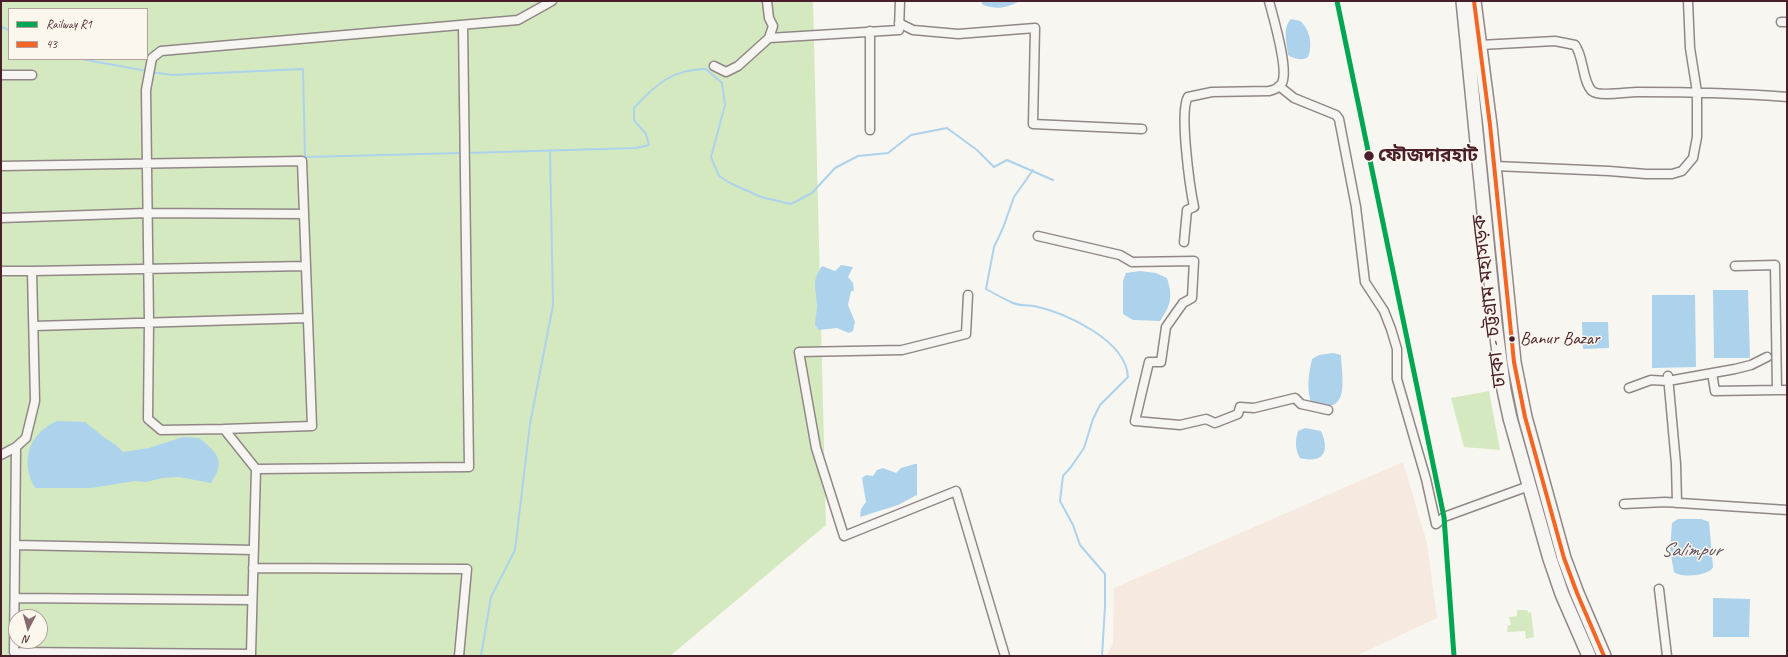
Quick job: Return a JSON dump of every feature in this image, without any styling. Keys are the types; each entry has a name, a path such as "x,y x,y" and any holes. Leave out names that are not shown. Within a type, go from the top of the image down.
{"highway":[{"name":"ঢাকা - চট্টগ্রাম মহাসড়ক","path":"1464,1 1500,364 1510,418 1550,559 1562,594 1589,656"},
{"name":"ঢাকা - চট্টগ্রাম মহাসড়ক","path":"1474,1 1495,166 1514,362 1525,417 1564,558 1604,656"},
{"path":"1496,182 1494,212 1502,328 1500,364"}],"street":[{"path":"1,166 146,165 302,161 312,426 161,430 148,419 149,322 146,165 146,90 152,58 161,51 518,20 552,1"},
{"path":"714,66 726,72 738,66 769,38 773,26 769,18 767,1"},
{"path":"769,38 899,30 900,1"},
{"path":"1184,242 1187,210 1194,207 1191,193 1185,123 1185,102 1188,97 1197,94 1212,92 1258,92 1276,89 1282,84 1282,56 1269,1"},
{"path":"1495,166 1646,174 1672,174 1682,171 1693,158 1696,150 1697,92 1690,48 1688,1"},
{"path":"899,23 912,30 958,34 1035,28 1033,124 1142,129"},
{"path":"256,469 469,467 463,25"},
{"path":"870,31 870,130"},
{"path":"1480,45 1555,41 1576,46 1579,51 1588,83 1592,91 1598,94 1623,92 1697,92 1787,97"},
{"path":"1,75 32,75"},
{"path":"1279,86 1294,98 1336,115 1339,119 1356,207 1365,282 1384,311 1391,329 1396,349 1397,380 1426,479 1436,524 1444,517 1529,486"},
{"path":"1,218 147,213 304,214"},
{"path":"1038,236 1120,255 1132,262 1194,261 1192,298 1183,303 1166,327 1161,362 1149,362 1136,421 1180,425 1206,419 1215,423 1238,414 1240,407 1254,408 1295,398 1301,404 1328,410"},
{"path":"1735,266 1775,265 1777,390"},
{"path":"1,271 306,266"},
{"path":"1,455 16,447 26,438 35,401 32,271"},
{"path":"968,295 966,334 902,350 799,352 816,448 844,536 956,491 1005,656"},
{"path":"34,326 308,318"},
{"path":"1629,388 1651,380 1712,373 1750,365 1768,357"},
{"path":"1712,373 1716,391 1787,390"},
{"path":"1668,379 1676,464 1677,503"},
{"path":"16,447 14,652 251,655 256,469 224,429"},
{"path":"1624,504 1677,503 1787,510"},
{"path":"15,545 254,550"},
{"path":"253,568 467,569 459,656"},
{"path":"1659,589 1667,656"},
{"path":"15,598 252,600"}],"shaded area":[{"path":"1403,462 1427,543 1437,618 1356,656 1106,656 1113,644 1114,588"}],"green space":[{"path":"1,1 813,1 826,525 670,656 1,656"},
{"path":"1489,391 1500,450 1464,447 1451,398"},
{"path":"1517,610 1527,610 1529,613 1531,612 1534,637 1526,639 1525,631 1507,632 1508,625 1511,625 1509,617 1517,616"}],"water":[{"path":"981,1 1020,1 1006,7 998,8 983,5"},
{"path":"1291,19 1300,21 1303,24 1310,38 1310,52 1306,58 1298,59 1288,55 1286,31 1288,23"},
{"path":"841,265 853,267 848,277 853,283 854,291 851,291 848,305 855,322 853,331 849,333 837,328 819,330 815,325 817,306 815,286 816,277 822,266 835,271"},
{"path":"1140,271 1156,273 1167,278 1170,290 1170,301 1167,310 1160,321 1133,320 1123,314 1123,281 1126,273"},
{"path":"1713,290 1748,290 1750,358 1714,358"},
{"path":"1652,295 1695,295 1696,367 1652,368"},
{"path":"1582,322 1608,322 1609,348 1583,349"},
{"path":"1333,353 1341,355 1341,394 1338,401 1333,405 1324,406 1311,402 1308,386 1309,375 1312,359 1319,355"},
{"path":"57,421 85,422 123,452 149,448 183,437 199,438 215,453 219,463 218,469 211,483 179,477 162,478 146,482 135,481 91,488 35,488 30,478 28,468 30,449 33,441 39,433"},
{"path":"1305,428 1321,431 1324,438 1325,450 1320,457 1308,459 1300,458 1298,455 1296,438 1298,431"},
{"path":"917,464 917,495 898,505 860,517 861,509 866,502 862,478 866,475 873,476 877,470 883,468 896,473 901,468"},
{"name":"Salimpur","path":"1678,519 1701,519 1709,522 1713,567 1711,570 1695,575 1682,575 1674,572 1670,551 1672,523"},
{"path":"1713,598 1750,599 1749,637 1713,637"}],"waterway":[{"path":"1,27 8,30"},
{"path":"86,60 147,71"},
{"path":"151,72 172,75 303,69 305,157 462,153"},
{"path":"466,153 636,148 649,145 646,134 634,120 634,108 658,85 675,75 694,70 706,69 722,83 725,105 711,157 719,176 730,183 761,197 791,204 812,193 835,168 858,156 888,153 911,135 947,128 977,150 994,167 1007,160 1053,180"},
{"path":"481,656 491,597 515,550 530,424 553,305 550,150"},
{"path":"1033,170 1014,197 1003,228 994,247 986,289 1016,304 1034,306 1062,315 1092,330 1106,340 1117,351 1125,364 1128,377 1100,405 1093,419 1084,448 1063,476 1060,501 1073,525 1080,545 1105,574 1102,656"}],"rail line":[{"name":"R1","path":"1337,1 1444,517 1454,656"}],"transit line":[{"name":"43","path":"1474,1 1490,125 1514,362 1525,417 1564,558 1604,656"}],"place":[{"name":"ফৌজদারহাট","path":"1369,156"},
{"name":"Banur Bazar","path":"1512,339"}]}
